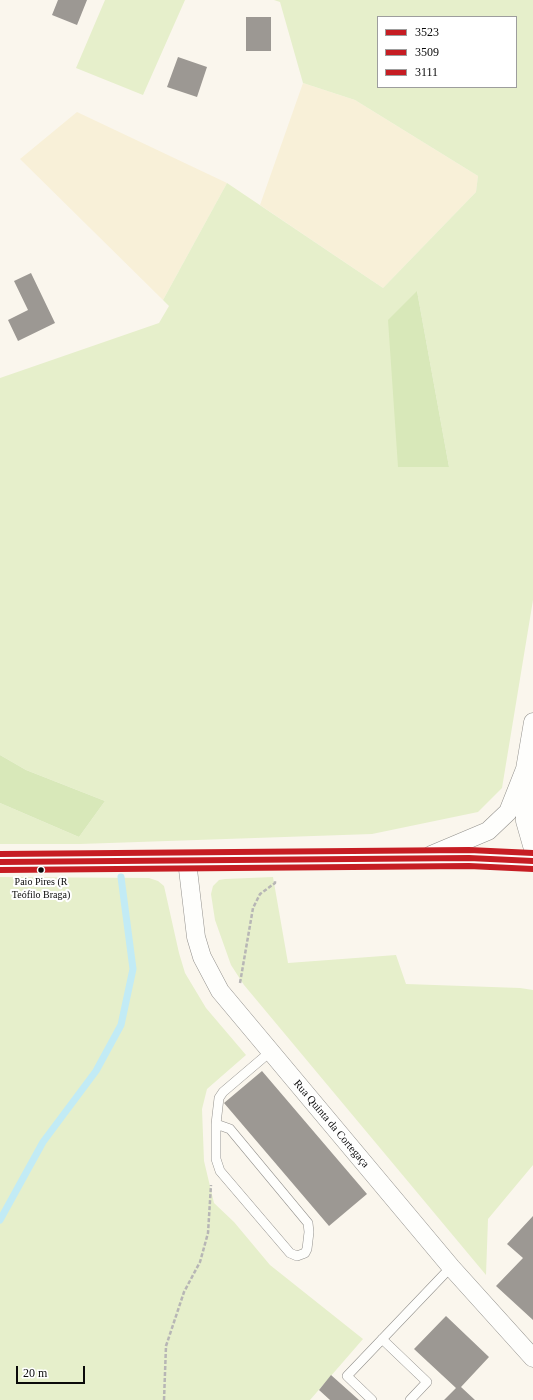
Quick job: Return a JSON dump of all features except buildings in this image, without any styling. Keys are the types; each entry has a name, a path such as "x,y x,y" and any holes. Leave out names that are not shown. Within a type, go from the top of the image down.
{"street":[{"path":"533,722 526,769 525,821 533,849"},
{"path":"421,859 488,831 508,812 526,769"},
{"path":"0,862 469,858 533,860"},
{"name":"Rua Quinta da Cortegaça","path":"187,861 192,914 196,937 202,957 212,978 235,1011 451,1267 533,1358"}],"lane":[{"path":"216,1124 230,1129 308,1223 308,1249 305,1253 297,1256 290,1253 220,1171 217,1164 216,1124 219,1098 223,1092 270,1052"},
{"path":"372,1400 347,1376 451,1267"},
{"path":"382,1340 427,1382 410,1400"}],"path":[{"path":"235,1011 253,908 260,894 275,883 274,860"},
{"path":"164,1400 166,1346 184,1292 200,1262 208,1233 210,1185 217,1164"}],"shaded area":[{"path":"303,83 355,100 478,176 476,192 383,288 260,205"},
{"path":"77,112 227,183 163,300 20,159"}],"green space":[{"path":"105,0 185,0 143,95 76,68"},
{"path":"274,0 533,0 533,600 502,788 478,812 372,834 80,844 0,844 0,803 79,837 105,801 26,770 0,755 0,378 159,323 169,306 163,300 227,183 383,288 476,192 478,176 355,100 303,83 280,2","holes":["417,291 449,467 398,467"]},
{"path":"417,291 449,467 398,467 388,320"},
{"path":"0,755 26,770 105,801 79,837 0,803"},
{"path":"0,877 149,878 158,881 164,886 185,973 206,1008 246,1055 207,1089 202,1109 204,1161 214,1203 234,1222 270,1265 363,1339 310,1400 0,1400"},
{"path":"273,877 288,963 396,955 406,984 520,988 533,990 533,1165 488,1219 486,1275 244,985 231,965 215,920 211,894 213,886 219,880 225,879"}],"waterway":[{"path":"0,1220 43,1142 96,1071 121,1025 133,969 121,877"}],"transit line":[{"name":"3111","path":"0,854 469,850 533,853"},
{"name":"3523","path":"0,862 469,858 533,861"},
{"name":"3509","path":"0,870 469,866 533,869"}],"place":[{"name":"Paio Pires (R Teófilo Braga)","path":"41,870"}]}
